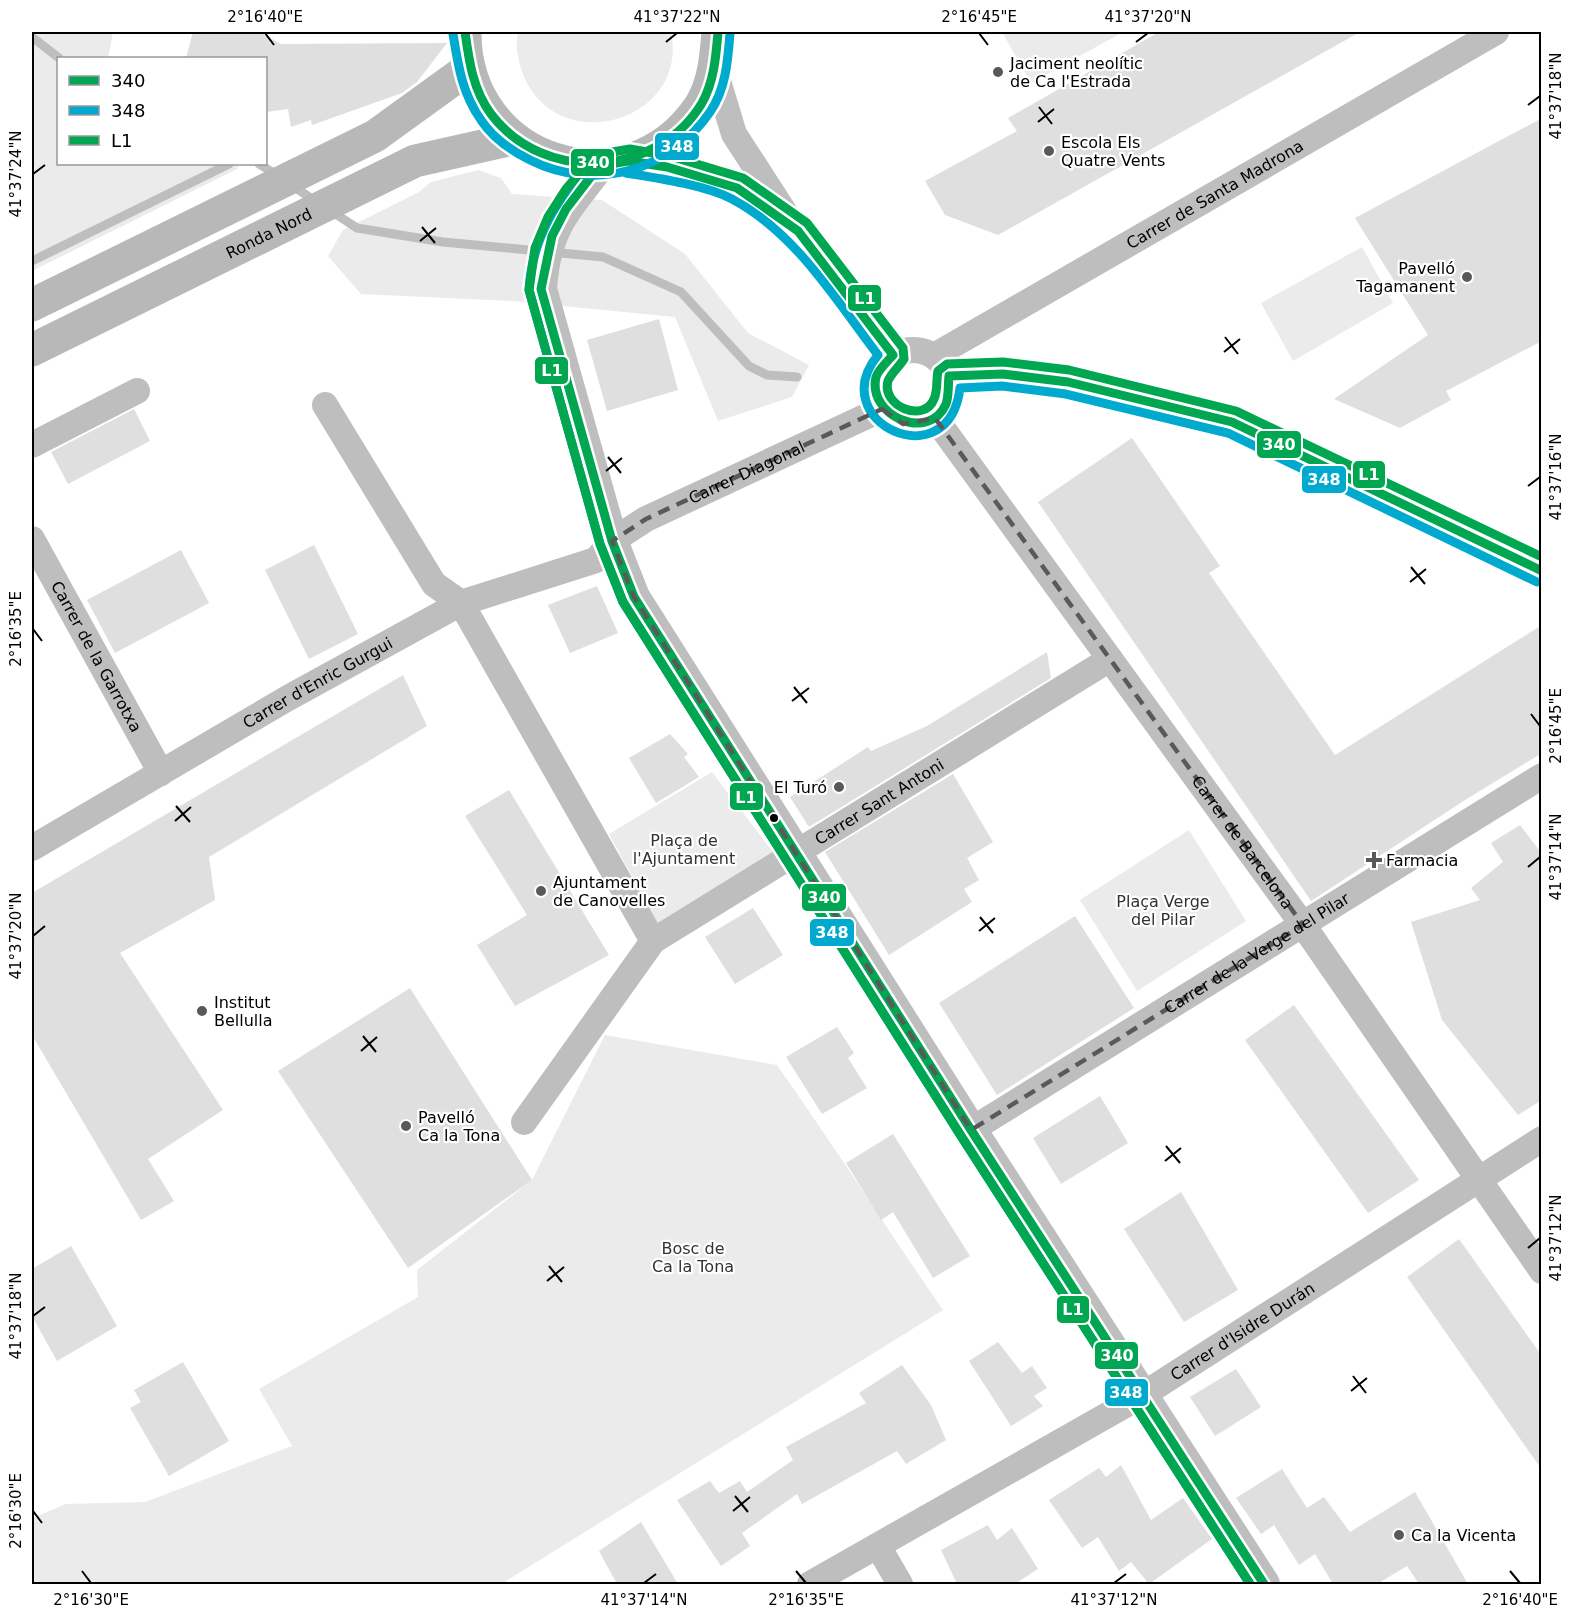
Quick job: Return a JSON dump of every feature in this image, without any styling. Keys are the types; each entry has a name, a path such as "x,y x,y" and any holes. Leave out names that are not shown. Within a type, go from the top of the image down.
{"main road":[{"path":"465,32 469,68 486,109 513,139 533,152 555,161 614,164 670,139 700,106 715,71 718,32"},
{"path":"32,305 375,136 469,68"},
{"name":"Ronda Nord","path":"32,350 415,161 513,139"}],"street":[{"name":"Carrer de Santa Madrona","path":"934,356 1496,32"},
{"path":"715,71 734,134 798,231 893,355"},
{"path":"798,231 737,188 667,167 614,164 553,228 542,265 541,289 612,541 634,597 1140,1396 1264,1584"},
{"path":"905,350 918,350 934,356 943,364 949,376 950,392 946,405 935,418 924,424 903,424 891,418 882,409 875,386 878,373 893,355 905,350"},
{"path":"949,376 1003,374 1068,382 1232,422 1542,571"},
{"path":"32,446 137,390"},
{"path":"325,405 434,584 461,603 653,941"},
{"name":"Carrer Diagonal","path":"612,541 646,519 882,409"},
{"name":"Carrer de Barcelona","path":"935,418 1302,925 1542,1271"},
{"name":"Carrer de la Garrotxa","path":"32,539 161,773"},
{"name":"Carrer d'Enric Gurgui","path":"32,848 288,698 461,603 596,560 612,541"},
{"name":"Carrer Sant Antoni","path":"524,1122 653,941 1110,659"},
{"name":"Carrer de la Verge del Pilar","path":"971,1130 1542,777"},
{"name":"Carrer d'Isidre Durán","path":"810,1584 1140,1396 1542,1139"},
{"path":"878,1546 900,1584"}],"highlighted area":[{"path":"882,409 903,424 935,418 1303,925 971,1130 634,597 612,541 646,519"}],"green space":[{"path":"32,32 113,32 108,57 57,57 57,165 239,165 237,169 32,271"},
{"path":"518,32 671,32 671,63 660,89 641,108 616,119 589,122 562,116 539,100 522,72 517,47"},
{"path":"1002,32 1123,32 1031,83"},
{"path":"478,170 501,178 512,194 602,200 685,254 748,333 809,365 792,397 718,421 675,317 512,301 361,294 328,256 343,230 419,192 431,182"},
{"path":"1362,247 1393,303 1293,361 1261,303"},
{"name":"Plaça de l'Ajuntament","path":"712,772 773,852 659,927 609,834"},
{"name":"Plaça Verge del Pilar","path":"1189,830 1246,921 1137,991 1080,900"},
{"name":"Bosc de Ca la Tona","path":"605,1035 777,1065 943,1310 501,1584 32,1584 32,1518 66,1504 145,1502 292,1446 259,1389 418,1297 417,1270 532,1180"}],"building":[{"path":"193,32 259,32 281,44 447,43 417,82 402,93 312,125 311,120 291,127 288,109 267,112 267,57 186,57"},
{"path":"1159,32 1360,32 998,235 945,215 925,181 1017,131 1008,118"},
{"name":"Pavelló Tagamanent","path":"1542,118 1542,341 1446,391 1451,400 1400,428 1334,399 1428,335 1355,218"},
{"path":"659,319 678,390 607,411 587,340"},
{"path":"134,409 150,441 68,484 51,452"},
{"path":"1132,438 1220,566 1209,573 1335,755 1542,625 1542,753 1465,800 1311,901 1038,502"},
{"path":"314,545 358,634 309,659 265,570"},
{"path":"181,550 209,603 115,653 87,600"},
{"path":"597,586 618,633 570,653 548,605"},
{"path":"1047,652 1051,678 809,827 790,797 868,747 871,751 927,726"},
{"path":"403,675 427,726 209,857 215,900 120,953 223,1110 148,1159 174,1201 141,1220 32,1035 32,893"},
{"path":"670,734 688,754 684,757 699,777 656,803 629,758"},
{"path":"953,774 993,842 967,858 979,880 964,889 972,902 889,955 825,852"},
{"name":"Ajuntament de Canovelles","path":"509,790 609,955 515,1006 477,945 527,915 465,816"},
{"path":"1520,825 1542,854 1542,1100 1518,1115 1442,1020 1411,922 1480,900 1471,888 1503,862 1491,843"},
{"path":"753,908 783,955 735,984 705,937"},
{"path":"1075,916 1134,1008 997,1095 939,1003"},
{"name":"Pavelló Ca la Tona","path":"410,988 532,1180 408,1268 278,1071"},
{"path":"1294,1005 1419,1180 1368,1213 1245,1040"},
{"path":"837,1027 854,1053 848,1058 867,1088 822,1114 786,1057"},
{"path":"1100,1096 1128,1143 1061,1184 1033,1138"},
{"path":"893,1134 970,1256 933,1278 893,1212 881,1220 846,1163"},
{"path":"1181,1192 1238,1290 1184,1322 1124,1229"},
{"path":"1459,1239 1542,1356 1542,1470 1407,1277"},
{"path":"71,1246 117,1326 57,1361 32,1316 32,1269"},
{"path":"998,1342 1022,1373 1032,1366 1047,1388 1034,1396 1043,1406 1011,1426 969,1361"},
{"path":"183,1362 229,1441 169,1476 130,1408 141,1402 134,1390"},
{"path":"902,1365 931,1405 946,1440 906,1464 897,1451 802,1504 797,1494 742,1533 750,1546 721,1566 677,1500 710,1481 719,1493 740,1481 747,1492 793,1460 786,1447 866,1403 859,1393"},
{"path":"1236,1369 1261,1407 1215,1436 1190,1397"},
{"path":"1121,1465 1151,1520 1183,1498 1212,1539 1149,1584 1131,1562 1119,1571 1098,1537 1082,1548 1049,1500 1099,1468 1106,1477"},
{"path":"1282,1469 1307,1508 1324,1497 1350,1532 1415,1492 1468,1584 1419,1584 1407,1566 1377,1584 1333,1584 1315,1554 1299,1565 1274,1525 1261,1534 1236,1498"},
{"path":"641,1522 678,1584 617,1584 599,1551"},
{"path":"988,1525 997,1540 1012,1528 1038,1569 1015,1584 957,1584 941,1550"}],"waterway":[{"path":"32,37 58,57"},
{"path":"32,261 227,165"},
{"path":"261,165 277,175"},
{"path":"291,185 317,202"},
{"path":"331,211 357,228 443,242 603,257 681,292 749,366 767,375 797,377"}],"transit line":[{"name":"340","path":"465,32 470,64 480,95 491,114 513,137 540,152 569,161 600,163 629,158 658,146 682,128 706,95 712,78 718,32"},
{"name":"348","path":"453,34 459,68 469,100 481,120 497,138 530,160 554,170 604,175 652,162 674,149 693,133 710,112 720,94 730,33"},
{"name":"L1","path":"1250,1584 961,1136 623,602 600,544 529,290 535,248 548,217 566,189 595,155 630,149 670,156 743,178 807,223 903,348 904,359 889,378 888,390 891,398 905,409 922,410 929,406 935,396 938,371 947,364 1003,362 1069,370 1236,411 1542,557"},
{"name":"348","path":"590,159 557,204 541,236 535,253 529,290 600,544 623,602 961,1136 1250,1584"},
{"name":"340","path":"599,166 628,161 667,167 737,188 798,231 893,355 877,374 876,391 881,403 901,420 914,423 927,422 938,416 947,401 949,376 1003,374 1068,382 1232,422 1542,571"},
{"name":"340","path":"599,166 566,209 552,236 541,289 612,541 634,597 971,1130 1264,1584"},
{"name":"348","path":"626,173 680,183 721,194 755,213 776,230 813,269 878,355 865,379 866,401 877,419 894,431 915,436 935,431 951,416 960,388 1002,386 1066,394 1228,433 1537,582"}],"place":[{"name":"Jaciment neolític de Ca l'Estrada","path":"998,72"},
{"name":"Escola Els Quatre Vents","path":"1049,151"},
{"name":"Pavelló Tagamanent","path":"1467,277"},
{"name":"El Turó","path":"839,787"},
{"name":"Farmacia","path":"1374,860"},
{"name":"Ajuntament de Canovelles","path":"541,891"},
{"name":"Institut Bellulla","path":"202,1011"},
{"name":"Pavelló Ca la Tona","path":"406,1126"},
{"name":"Ca la Vicenta","path":"1399,1535"}]}
